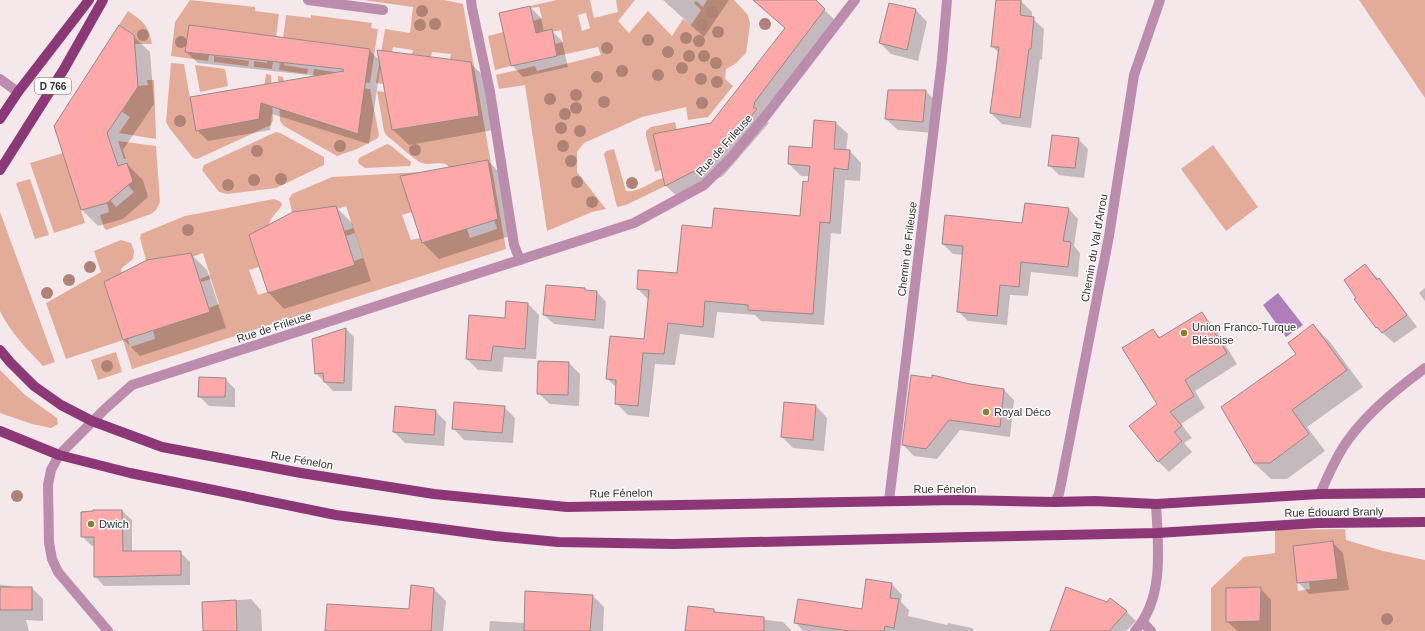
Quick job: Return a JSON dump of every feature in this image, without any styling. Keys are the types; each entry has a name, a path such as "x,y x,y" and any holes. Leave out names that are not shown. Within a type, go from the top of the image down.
{"main road":[{"name":"D 766","path":"0,119 18,92 89,0"},
{"name":"D 766","path":"0,170 64,69 103,0"},
{"name":"Rue Fénelon","path":"0,350 34,386 61,405 92,421 162,447 301,473 434,494 567,507 958,500 1055,502 1095,501 1156,504 1277,496"},
{"path":"0,431 59,454 130,473 336,515 488,535 558,542 674,544 1157,533"},
{"name":"Rue Édouard Branly","path":"1277,496 1425,493"},
{"name":"Rue Édouard Branly","path":"1157,533 1318,523 1425,522"}],"street":[{"path":"308,0 383,10"},
{"path":"471,0 490,92 514,245 520,260"},
{"name":"Rue de Frileuse","path":"59,454 92,421 132,385 634,223 704,186 729,160 768,113 855,0"},
{"name":"Chemin de Frileuse","path":"889,501 942,60 947,0"},
{"name":"Chemin du Val d'Arrou","path":"1055,502 1062,484 1109,236 1134,75 1160,0"},
{"path":"0,79 18,92"},
{"path":"1320,494 1334,463 1348,440 1382,402 1425,368"},
{"path":"59,454 51,470 48,486 49,543 52,559 58,572 108,631"},
{"path":"1135,631 1144,622 1150,607 1157,576 1156,504"},
{"path":"1144,622 1151,631"}],"shaded area":[{"path":"190,0 255,7 255,11 279,14 272,69 254,67 254,61 267,63 271,36 189,25 185,52 209,55 208,61 171,56 175,22"},
{"path":"363,0 444,0 463,4 506,249 132,369 123,340 128,339 130,347 155,339 153,330 210,312 209,308 219,304 211,279 201,282 200,279 210,275 203,253 192,257 191,253 146,260 140,238 141,234 185,216 274,199 281,202 282,205 272,217 269,225 249,235 259,267 249,270 258,295 355,265 354,261 363,258 355,233 346,236 344,231 353,228 346,206 337,209 336,206 292,212 289,199 292,194 332,177 421,172 403,184 412,212 402,215 411,240 420,238 422,243 467,229 470,238 497,229 494,220 447,165 441,163 422,163 386,135 377,91 416,97 387,101 393,130 427,124 430,102 479,116 471,62 450,59 451,54 432,52 431,57 412,54 413,50 393,47 392,52 387,51 404,87 376,83 385,29 410,33 413,7"},
{"path":"557,0 590,0 594,18 618,12 616,0 635,0 618,21 629,33 648,11 672,36 683,19 691,25 701,10 694,3 696,1 703,7 707,0 734,0 748,15 750,24 746,53 735,64 726,69 725,79 733,86 708,117 688,120 686,107 642,117 584,143 577,152 577,172 606,209 592,212 547,231 525,85 499,89 496,75 535,66 537,71 601,55 598,47 557,56 555,44 563,42 561,30 552,32 551,29 536,33 533,21 542,18 539,7 531,8 530,6","holes":["586,13 590,28 582,31 578,15"]},
{"path":"1359,0 1425,0 1425,98"},
{"path":"128,11 138,18 147,28 152,44 135,44 134,35 119,25"},
{"path":"286,15 311,18 311,15 372,23 371,28 378,29 370,83 353,80 369,49 288,38 284,65 308,69 307,74 279,70"},
{"path":"503,32 511,66 495,70 488,36"},
{"path":"214,56 249,61 248,66 214,62"},
{"path":"171,63 184,64 196,131 259,119 266,74 271,75 273,120 271,125 197,159 193,158 166,122"},
{"path":"195,65 225,69 228,86 200,92"},
{"path":"314,69 349,74 348,79 313,75"},
{"path":"278,76 283,77 289,112 358,134 364,88 370,89 379,135 378,138 357,149 337,156 284,126 280,121"},
{"path":"147,80 154,80 156,139 119,133 130,117 122,112 138,86 148,85"},
{"path":"675,122 677,130 661,170 655,172 646,131 651,127"},
{"path":"276,132 324,157 324,165 276,188 227,194 219,192 202,170 204,165"},
{"path":"118,141 156,146 160,202 156,210 151,214 106,230 100,215 109,212 107,203 110,200 116,207 134,192 128,185 133,181"},
{"path":"387,144 411,162 410,166 365,168 359,164 359,158"},
{"path":"1213,145 1258,207 1226,231 1181,169"},
{"path":"614,149 626,191 640,189 663,178 665,186 626,205 617,207 604,154 606,151"},
{"path":"63,153 85,223 54,233 30,163"},
{"path":"30,179 49,235 35,239 16,183"},
{"path":"0,212 55,362 43,366 14,333 0,311"},
{"path":"121,240 131,243 134,251 133,259 121,269 122,273 104,282 123,340 66,359 46,303 101,272 94,251"},
{"path":"1278,293 1303,325 1286,337 1263,305"},
{"path":"116,352 122,372 98,380 91,360"},
{"path":"0,370 25,395 57,418 58,424 51,428 32,424 0,413"},
{"path":"1345,529 1346,540 1383,551 1425,560 1425,631 1211,631 1211,588 1244,557 1275,553 1275,530","holes":["1332,541 1338,579 1309,582 1310,589 1298,591 1293,546"]}],"building":[{"path":"753,0 816,0 825,9 754,103 755,104 753,107 757,109 710,163 665,186 653,134 711,123 785,28"},
{"path":"996,0 1021,0 1020,15 1034,17 1031,49 1029,49 1020,118 990,113 999,47 991,47"},
{"path":"889,3 916,9 907,50 879,43"},
{"path":"530,6 536,33 552,29 557,56 511,66 499,13"},
{"path":"119,25 134,35 138,87 107,133 118,166 127,163 133,181 107,203 81,210 54,126"},
{"path":"189,25 370,49 358,134 261,103 259,119 196,131 190,97 344,71 343,69 185,52"},
{"path":"377,50 471,62 479,116 392,130"},
{"path":"888,90 926,90 923,122 885,119"},
{"path":"814,120 836,122 834,149 850,150 848,170 834,168 830,223 820,222 813,314 748,310 748,305 705,301 703,327 668,323 664,354 643,353 638,406 615,404 616,380 606,379 610,336 644,339 649,290 637,289 638,270 677,273 682,225 712,228 714,208 800,216 803,181 808,182 810,166 788,164 789,146 812,148"},
{"path":"1052,135 1079,138 1075,168 1048,166"},
{"path":"488,160 498,219 422,243 400,176"},
{"path":"1025,203 1069,208 1063,241 1071,242 1068,267 1021,262 1019,287 1000,285 997,316 957,312 963,246 942,244 945,215 1022,223"},
{"path":"336,206 355,265 268,293 249,235 293,212"},
{"path":"191,253 210,312 123,340 104,282 147,260"},
{"path":"1365,264 1377,280 1379,278 1407,315 1382,333 1377,327 1376,328 1354,299 1356,298 1344,280"},
{"path":"546,285 585,288 585,290 597,291 595,320 543,315"},
{"path":"506,301 528,303 525,349 493,346 491,361 466,359 469,315 505,318"},
{"path":"1202,312 1227,353 1185,380 1194,396 1170,412 1182,426 1174,432 1182,441 1158,462 1129,426 1157,404 1122,348 1153,329 1159,338"},
{"path":"1313,324 1347,370 1292,410 1309,434 1270,463 1254,463 1221,407 1296,354 1288,343"},
{"path":"346,328 344,383 324,382 323,373 315,374 312,339"},
{"path":"538,361 569,362 568,395 537,394"},
{"path":"911,375 932,378 932,375 970,384 1004,389 1000,427 949,420 926,449 902,445"},
{"path":"199,377 226,378 225,397 198,397"},
{"path":"454,402 505,406 502,433 452,429"},
{"path":"784,402 816,405 813,440 781,437"},
{"path":"395,406 436,410 434,435 393,432"},
{"path":"93,510 122,510 123,551 181,551 181,575 94,577 94,537 81,537 81,512"},
{"path":"1333,541 1338,579 1297,583 1293,546"},
{"path":"866,579 892,583 890,598 899,599 894,628 885,626 884,631 849,631 794,623 798,599 862,609"},
{"path":"411,585 434,588 431,631 325,631 327,604 409,609"},
{"path":"0,587 32,587 32,610 0,610"},
{"path":"1066,587 1107,602 1110,598 1127,611 1109,631 1050,631"},
{"path":"1261,587 1260,621 1226,622 1226,588"},
{"path":"525,591 593,595 590,631 524,631"},
{"path":"236,600 237,631 203,631 202,602"},
{"path":"688,606 714,609 714,612 764,617 764,631 685,631"}],"place":[{"name":"Union Franco-Turque Blésoise","path":"1184,333"},
{"name":"Royal Déco","path":"986,412"},
{"name":"Dwich","path":"91,524"}]}
